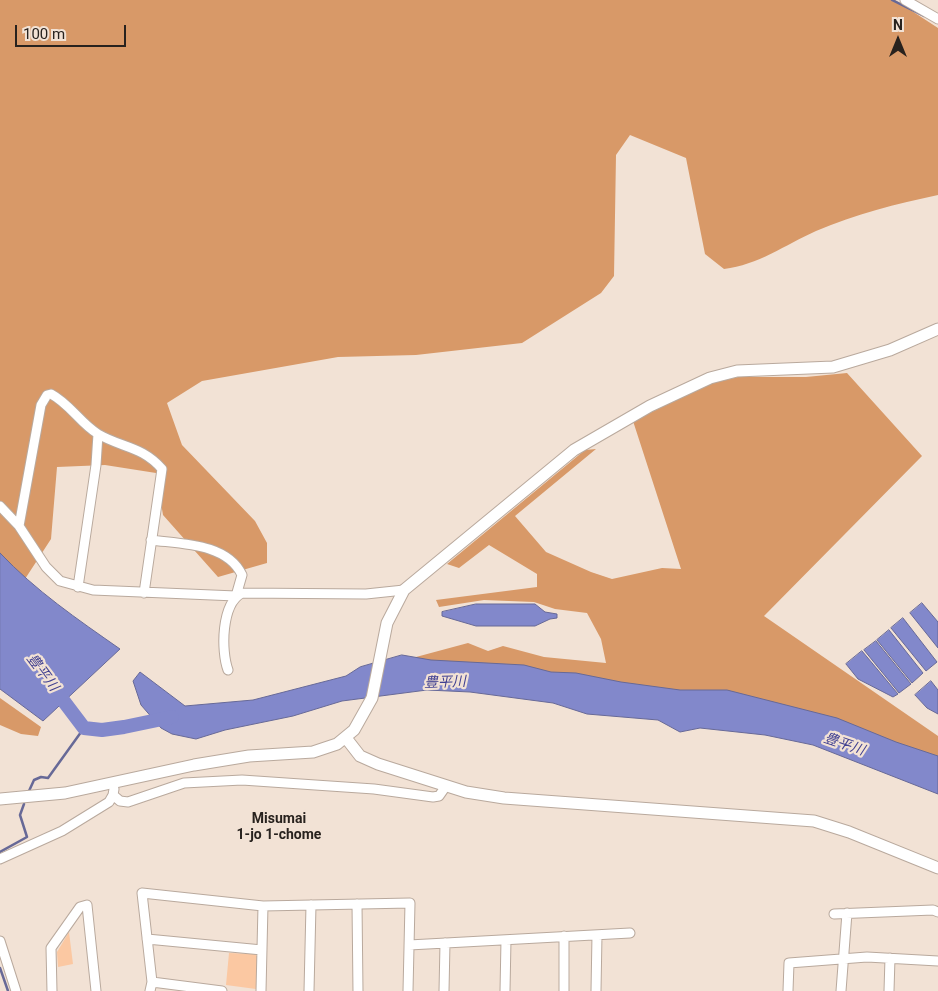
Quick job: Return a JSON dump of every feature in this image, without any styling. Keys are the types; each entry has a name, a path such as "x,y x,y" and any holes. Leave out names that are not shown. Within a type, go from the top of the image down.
{"street":[{"path":"905,0 938,19"},
{"path":"0,799 42,796 114,783 174,768 249,756 313,752 337,744 350,734 372,698 387,623 404,590 574,450 650,406 722,374 737,371 833,367 890,350 938,330"},
{"path":"19,526 44,398 52,394 61,399 98,434 140,450 153,458 162,468 144,593"},
{"path":"78,587 96,465 98,434"},
{"path":"0,506 19,526 46,567 60,581 93,590 236,596"},
{"path":"151,540 206,548 222,554 233,562 242,575 236,596"},
{"path":"228,670 224,660 224,630 231,601 242,593 366,594 404,590"},
{"path":"350,734 360,756 446,786 504,798 814,821 848,832 938,868"},
{"path":"114,795 120,801 128,802 184,782 242,780 374,789 433,797 439,796 446,786"},
{"path":"0,859 62,830 109,802 114,795 114,783"},
{"path":"218,991 151,986 142,893 264,906 410,903 408,991"},
{"path":"357,904 358,991"},
{"path":"52,991 51,948 80,906 87,905 96,991"},
{"path":"309,991 312,905"},
{"path":"261,991 264,906"},
{"path":"834,914 933,910 938,912"},
{"path":"841,991 846,913"},
{"path":"409,945 630,933"},
{"path":"596,991 597,935"},
{"path":"564,936 564,991"},
{"path":"147,939 262,950"},
{"path":"505,991 506,940"},
{"path":"0,941 16,991"},
{"path":"444,991 445,943"},
{"path":"788,991 789,963 842,958 938,961"},
{"path":"889,991 890,958"}],"shaded area":[{"path":"0,0 895,0 938,28 938,195 846,219 816,231 760,259 724,269 705,254 686,158 630,135 616,155 614,276 601,293 522,343 416,355 338,357 202,381 167,403 182,445 255,521 267,543 267,563 218,577 163,515 156,473 105,465 57,467 51,539 25,579 0,553"},
{"path":"847,373 922,456 764,616 938,736 938,760 390,664 468,643 488,651 503,646 544,657 606,663 601,639 587,613 555,609 534,602 484,600 439,607 436,600 537,587 537,574 489,545 459,568 447,564 585,450 596,449 515,516 546,552 612,579 662,568 681,569 633,421 709,384 738,377 806,377"},
{"path":"0,698 41,727 38,736 21,734 0,725"},
{"path":"69,932 73,964 58,967 57,952"},
{"path":"229,953 256,954 258,959 256,989 226,985"}],"water":[{"path":"0,553 42,592 120,649 43,721 0,689"},
{"path":"922,603 938,622 938,648 910,613"},
{"path":"476,604 535,604 545,612 557,614 557,618 535,626 476,626 442,616 442,612"},
{"path":"903,618 937,662 926,671 891,628"},
{"path":"889,630 923,673 912,683 877,640"},
{"path":"876,641 911,684 899,693 864,650"},
{"path":"862,651 898,694 893,697 858,679 846,664"},
{"path":"402,655 431,660 524,665 551,672 576,673 621,682 680,690 727,690 837,718 896,742 938,756 938,794 813,745 765,735 700,728 680,732 658,720 587,714 553,703 470,692 427,690 342,701 293,716 225,730 196,739 172,734 161,728 141,705 133,681 140,672 185,706 253,700 346,676 360,667"},
{"path":"931,681 938,690 938,714 927,708 915,695"}],"waterway":[{"path":"892,0 924,16"},
{"name":"豊平川","path":"53,687 84,728 102,730 172,717"},
{"path":"29,791 34,780 41,777 48,778 84,728"},
{"path":"0,852 27,837 20,815 24,804"},
{"path":"0,968 8,991"}],"district":[{"name":"Misumai 1-jo 1-chome","path":"279,828"}]}
